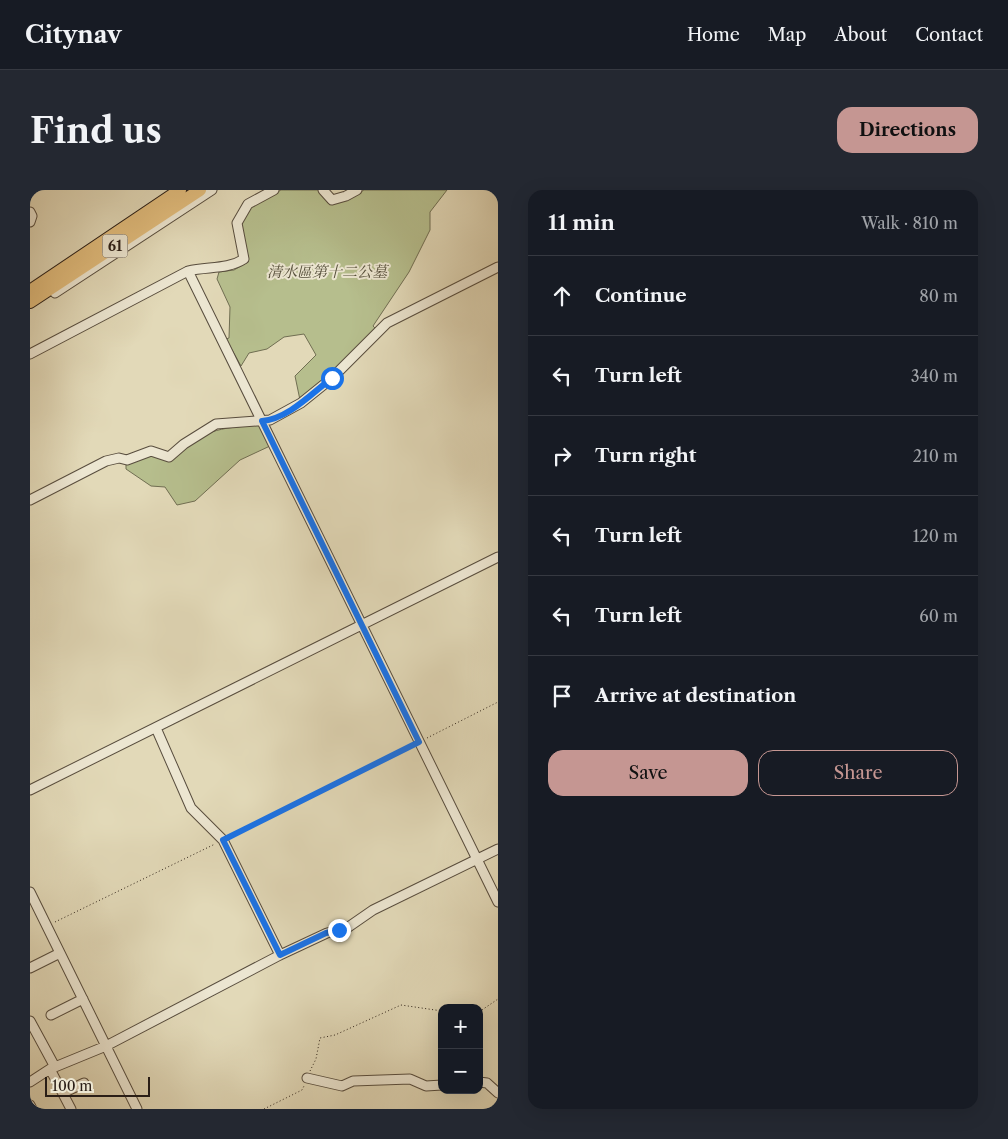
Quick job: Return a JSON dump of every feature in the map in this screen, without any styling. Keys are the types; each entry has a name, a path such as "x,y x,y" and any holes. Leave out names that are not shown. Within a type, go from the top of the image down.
{"highway":[{"name":"61","path":"30,291 180,190"},
{"name":"61","path":"30,302 200,190"}],"street":[{"path":"30,284 172,190"},
{"path":"30,309 212,190"},
{"path":"30,354 188,271 203,267 232,266 244,259 237,223 248,204 274,190"},
{"path":"323,190 332,200 357,190"},
{"path":"30,212 30,222"},
{"path":"30,500 106,461 120,458 127,460 151,451 169,457 184,444 216,424 270,420 301,403 332,378 387,323 498,267"},
{"path":"188,271 498,902"},
{"path":"30,790 498,557"},
{"path":"156,728 191,808 223,840 280,955"},
{"path":"30,1082 53,1068 106,1046 280,955 326,933 347,928 373,910 498,849"},
{"path":"30,892 137,1109"},
{"path":"30,968 60,953"},
{"path":"51,1015 83,999"},
{"path":"30,1021 71,1109"},
{"path":"307,1078 342,1086 353,1081 410,1079 426,1086 438,1085"},
{"path":"483,1082 487,1083 498,1094"},
{"path":"63,1093 84,1084"},
{"path":"30,1105 31,1109"}],"path":[{"path":"47,926 498,702"},
{"path":"483,1009 498,999"},
{"path":"264,1109 302,1090 316,1058 320,1038 336,1035 401,1005 438,1010"}],"green space":[{"name":"清水區第十二公墓","path":"281,190 318,190 331,204 347,200 364,190 447,190 430,212 430,230 409,272 373,326 376,329 331,376 300,400 295,376 316,355 304,334 284,337 267,349 249,353 241,366 226,339 229,338 230,307 217,279 219,272 234,270 248,262 241,223 251,206"},
{"path":"261,425 270,446 240,460 195,501 177,505 165,487 151,486 126,469 126,464 153,455 171,461 192,442 212,432 233,427"}],"route":[{"path":"332,378 301,403 270,420 262,421 419,742 223,840 280,955 326,933 339,930"}]}
